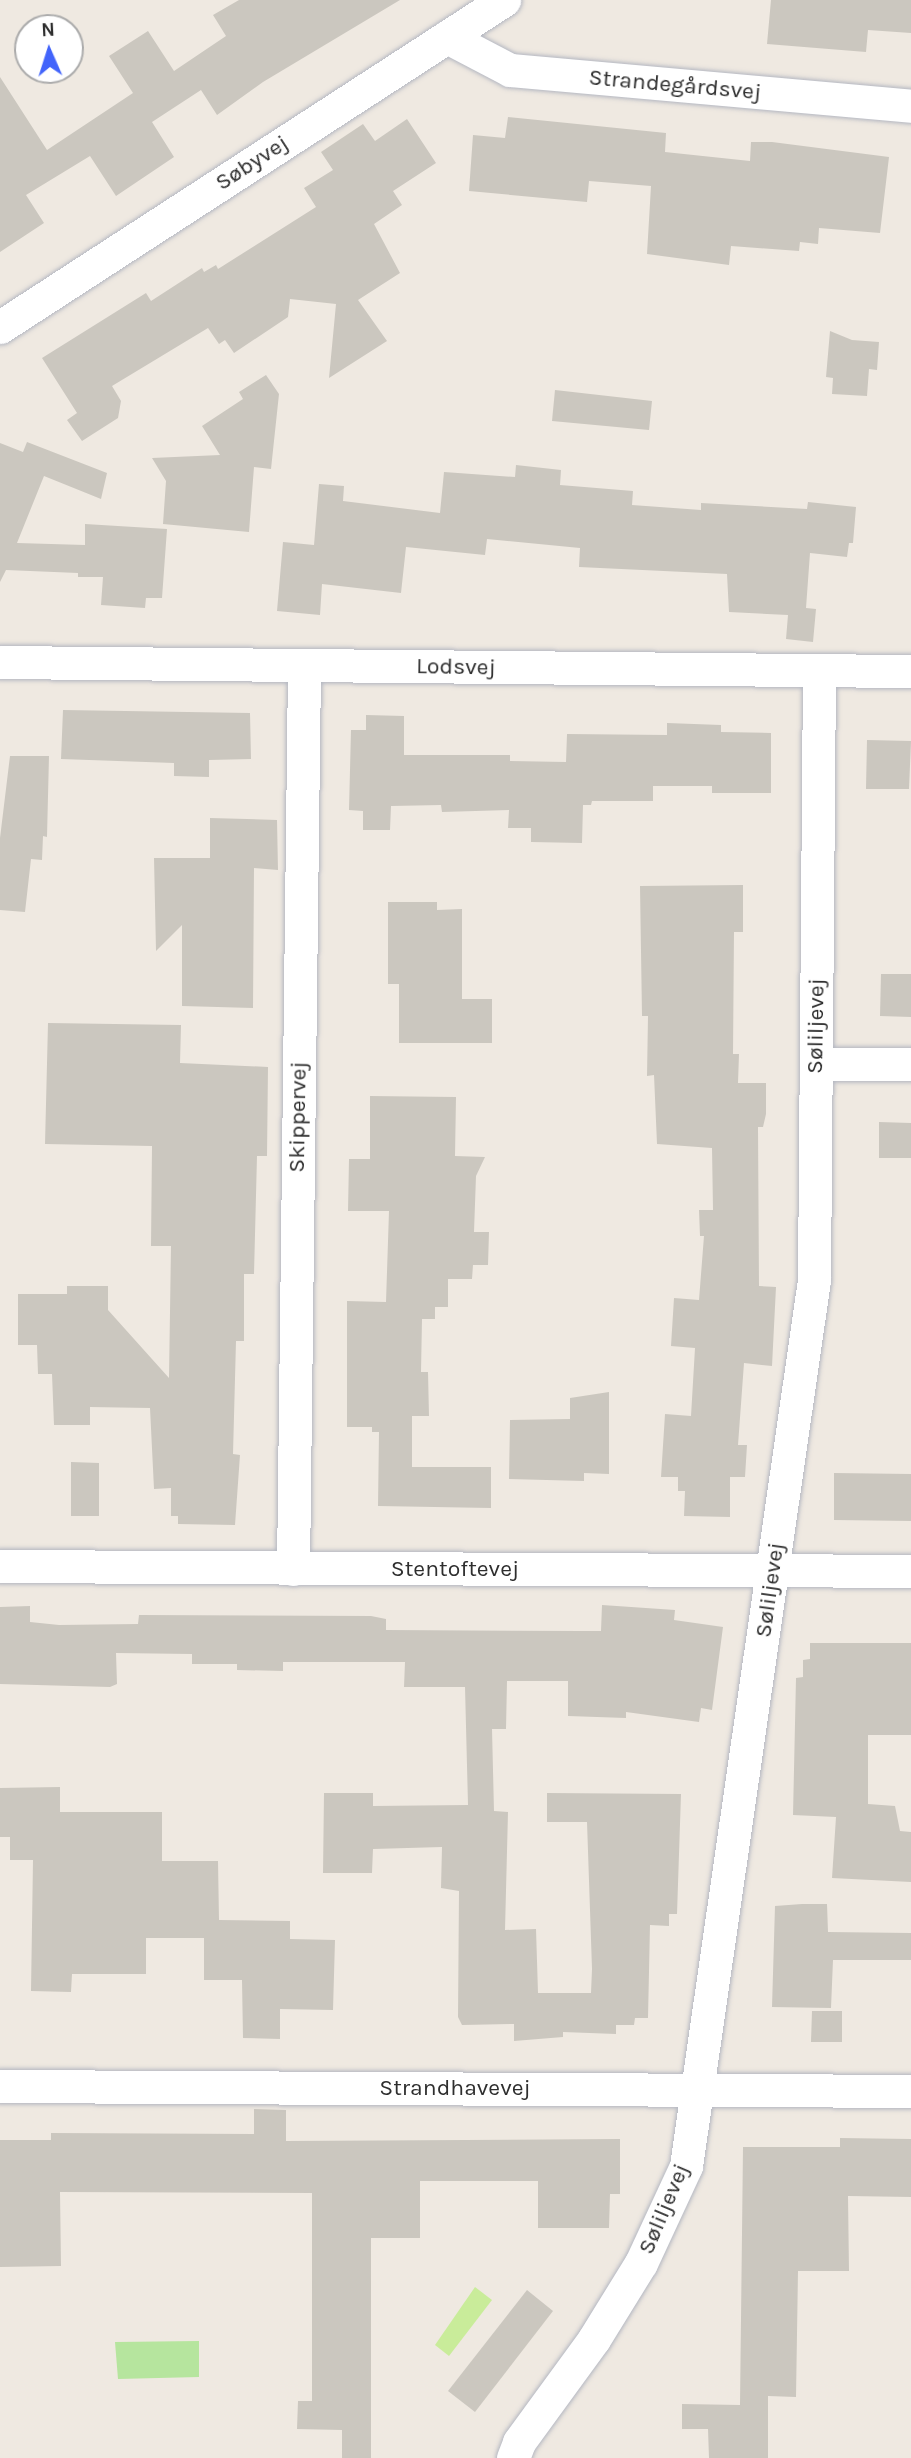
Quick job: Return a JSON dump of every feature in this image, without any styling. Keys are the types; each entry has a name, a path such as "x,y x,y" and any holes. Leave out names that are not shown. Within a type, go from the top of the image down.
{"street":[{"name":"Søbyvej","path":"0,327 504,0"},
{"name":"Strandegårdsvej","path":"447,37 510,70 911,106"},
{"name":"Lodsvej","path":"0,663 911,671"},
{"name":"Skippervej","path":"293,1569 304,666"},
{"name":"Søliljevej","path":"513,2458 519,2442 594,2339 653,2242 686,2166 814,1280 819,671"},
{"path":"816,1063 911,1064"},
{"name":"Stentoftevej","path":"0,1566 911,1571"},
{"name":"Strandhavevej","path":"0,2086 911,2091"}],"green space":[{"path":"475,2287 492,2300 449,2356 435,2345"},
{"path":"199,2341 199,2377 118,2379 115,2342"}],"building":[{"path":"239,0 400,0 263,82 217,115 201,90 152,122 174,157 116,196 90,156 26,195 44,223 0,252 0,77 47,150 133,93 109,56 148,31 174,71 226,36 213,15"},
{"path":"771,0 911,0 911,33 868,30 866,52 767,44"},
{"path":"508,117 666,133 665,152 750,161 751,142 772,142 889,157 880,233 819,228 818,244 800,242 799,251 731,246 729,265 647,254 651,186 589,181 587,202 469,191 473,135 505,138"},
{"path":"407,119 436,163 393,191 402,205 374,224 400,273 358,300 387,341 329,378 336,304 290,299 288,317 234,353 225,340 219,344 208,328 112,386 121,401 118,418 82,441 67,420 77,413 42,358 146,293 151,301 202,268 204,272 216,265 218,269 316,207 304,188 333,170 321,152 363,124 375,141"},
{"path":"830,331 852,340 879,342 877,370 869,369 867,396 832,394 833,378 826,377"},
{"path":"266,375 279,394 271,469 254,467 249,532 163,524 166,481 152,458 220,455 202,426 243,399 239,392"},
{"path":"555,390 652,401 649,430 552,421"},
{"path":"27,442 107,473 101,499 44,476 17,543 85,545 85,524 167,529 162,598 146,598 145,608 101,605 103,577 78,577 78,573 6,570 0,582 0,443 23,452"},
{"path":"516,465 561,470 560,485 633,491 632,505 701,510 701,503 807,509 808,502 856,507 853,543 849,543 847,557 810,553 806,608 816,609 813,642 786,639 788,615 729,612 727,574 579,567 580,548 487,539 485,555 406,547 401,593 322,584 320,615 277,611 283,542 314,545 319,484 344,486 343,501 440,513 444,472 515,477"},
{"path":"63,710 250,713 251,759 209,760 209,777 174,776 174,763 61,759"},
{"path":"366,715 404,716 404,755 510,755 510,761 566,762 567,734 667,735 667,723 721,725 721,732 771,733 771,793 712,793 712,786 653,786 653,801 592,801 591,805 583,805 582,843 531,842 531,828 508,828 509,810 442,812 441,805 391,806 390,830 363,830 363,811 349,810 351,730 366,730"},
{"path":"867,740 911,741 909,789 866,789"},
{"path":"10,756 49,756 47,837 43,836 42,860 31,859 25,912 0,910 0,838"},
{"path":"210,818 277,820 278,870 254,868 253,1008 182,1006 182,925 156,951 154,858 210,858"},
{"path":"743,885 743,932 734,932 733,1054 739,1054 738,1083 766,1083 766,1114 763,1127 758,1127 759,1286 776,1287 772,1366 744,1363 738,1445 747,1445 745,1477 730,1477 730,1517 684,1516 685,1491 678,1491 678,1477 661,1477 665,1414 691,1416 695,1348 671,1346 674,1298 699,1300 704,1236 700,1236 699,1210 713,1210 712,1148 657,1144 654,1075 647,1076 648,1016 642,1016 640,886"},
{"path":"388,902 437,902 437,910 462,909 462,999 492,999 492,1043 399,1043 399,984 388,984"},
{"path":"881,974 911,974 911,1017 880,1016"},
{"path":"48,1023 181,1025 180,1063 268,1067 267,1156 257,1156 254,1274 244,1274 244,1341 236,1341 233,1454 240,1455 235,1525 178,1524 178,1516 171,1516 171,1488 154,1489 150,1408 90,1407 90,1425 54,1425 52,1374 38,1374 37,1345 18,1345 18,1294 67,1294 67,1286 108,1286 108,1310 169,1378 171,1246 151,1246 152,1146 45,1144"},
{"path":"370,1096 456,1097 455,1156 485,1157 476,1176 474,1232 489,1232 488,1265 473,1265 472,1279 448,1279 448,1307 435,1307 435,1319 422,1319 421,1372 428,1372 429,1416 412,1416 412,1467 491,1467 491,1508 378,1506 379,1432 372,1432 372,1427 347,1427 347,1301 386,1302 389,1211 348,1211 349,1159 370,1159"},
{"path":"879,1122 911,1123 911,1158 879,1158"},
{"path":"609,1392 609,1474 584,1473 584,1481 509,1479 510,1420 570,1419 570,1398"},
{"path":"71,1462 99,1463 99,1516 71,1516"},
{"path":"834,1473 911,1474 911,1521 834,1520"},
{"path":"602,1605 675,1610 674,1620 723,1627 712,1710 701,1708 699,1722 626,1712 626,1718 568,1716 568,1681 507,1681 506,1729 492,1729 494,1811 508,1812 505,1930 536,1929 538,1993 591,1993 587,1822 547,1822 547,1793 681,1794 677,1914 669,1914 669,1926 650,1925 648,2018 635,2018 634,2025 616,2025 616,2034 563,2032 563,2037 514,2041 514,2024 462,2025 458,2017 459,1891 441,1888 442,1847 373,1849 372,1873 323,1873 324,1793 373,1793 373,1806 468,1805 465,1687 404,1687 405,1662 283,1662 283,1671 237,1670 237,1664 192,1664 192,1654 116,1653 117,1684 110,1687 0,1684 0,1607 30,1606 30,1622 59,1625 138,1624 139,1615 371,1616 386,1619 386,1630 601,1631"},
{"path":"810,1643 911,1643 911,1735 868,1735 868,1804 895,1806 900,1831 911,1832 911,1882 832,1878 836,1817 793,1815 796,1678 803,1677 803,1660 810,1659"},
{"path":"60,1787 60,1812 162,1812 162,1861 218,1861 219,1920 290,1921 290,1939 335,1940 333,2010 280,2009 280,2039 243,2038 242,1980 204,1980 204,1938 146,1938 146,1974 72,1974 71,1992 31,1991 33,1860 10,1860 10,1837 0,1837 0,1788"},
{"path":"827,1904 828,1932 911,1933 911,1960 833,1960 831,2008 772,2007 775,1906"},
{"path":"812,2011 842,2011 842,2042 811,2042"},
{"path":"254,2109 286,2110 286,2141 620,2139 620,2194 610,2194 609,2228 538,2228 538,2181 420,2181 420,2238 371,2238 371,2458 342,2458 342,2430 297,2429 298,2401 312,2401 312,2193 60,2192 61,2266 0,2267 0,2140 51,2140 51,2133 254,2134"},
{"path":"840,2138 911,2139 911,2197 848,2196 849,2271 798,2271 796,2397 768,2396 768,2458 709,2458 708,2429 682,2429 682,2404 740,2405 743,2147 840,2147"},
{"path":"527,2290 553,2311 475,2412 448,2391"}]}
